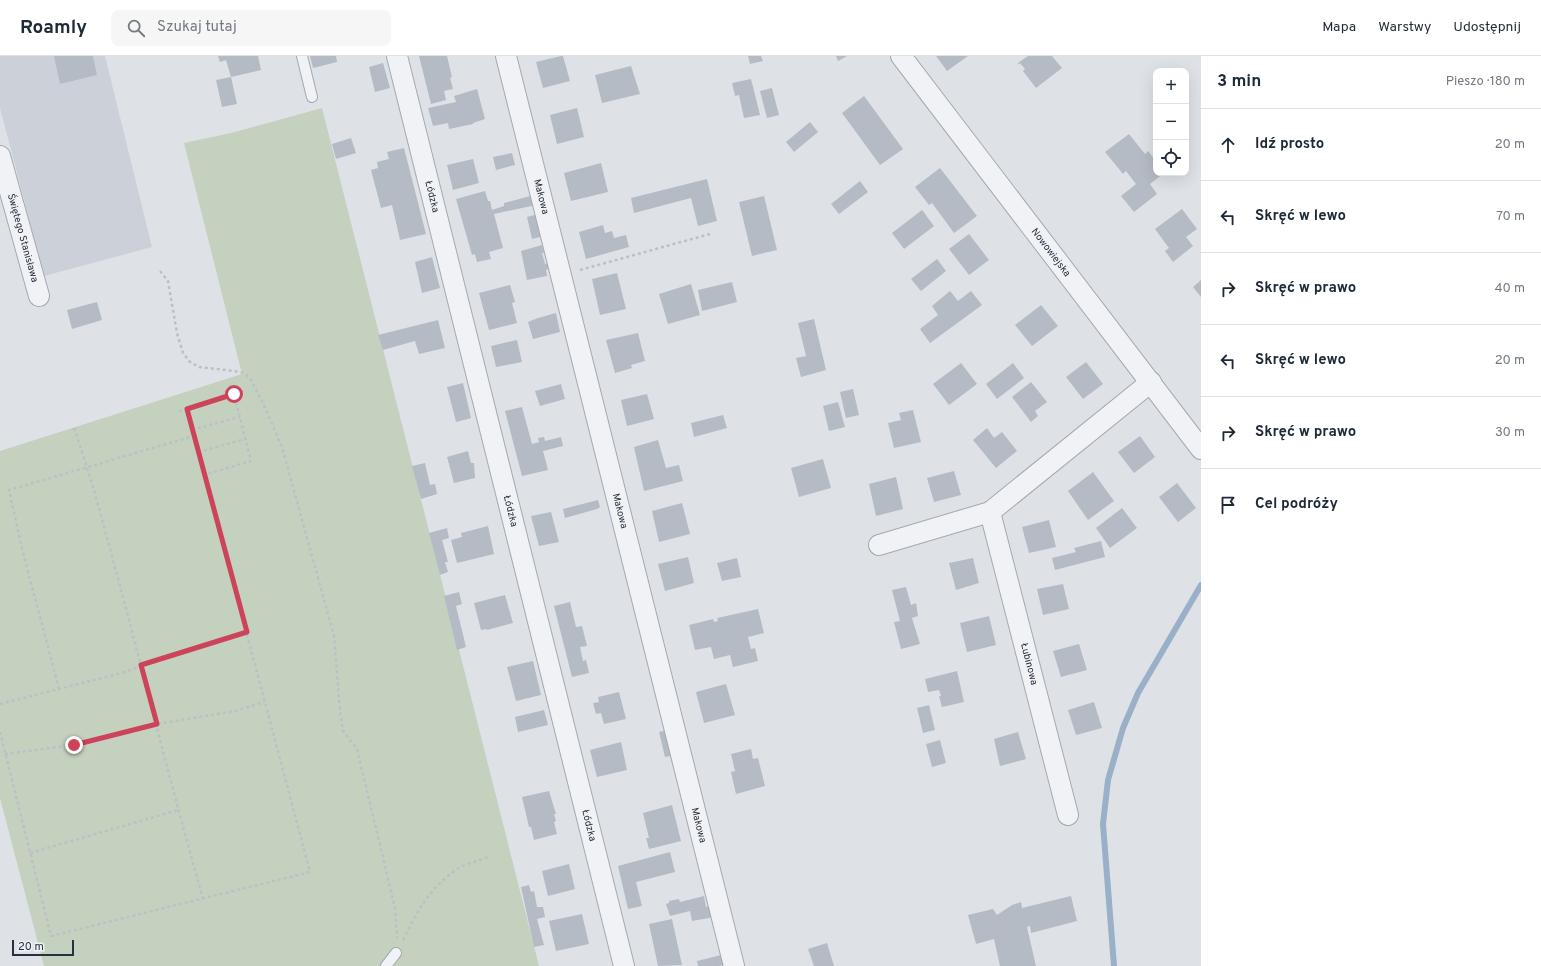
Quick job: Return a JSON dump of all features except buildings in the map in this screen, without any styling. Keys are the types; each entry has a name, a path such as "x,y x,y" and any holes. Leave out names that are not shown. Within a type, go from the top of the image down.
{"street":[{"name":"Łódzka","path":"397,56 624,966"},
{"name":"Makowa","path":"506,56 734,966"},
{"name":"Nowowiejska","path":"901,56 1201,449"},
{"name":"Świętego Stanisława","path":"0,156 39,296"},
{"path":"879,545 990,512 1151,382"},
{"name":"Łubinowa","path":"990,512 1068,815"}],"lane":[{"path":"302,56 312,97"},
{"path":"386,966 396,953"}],"path":[{"path":"562,275 710,234"},
{"path":"160,271 168,281 177,333 183,353 190,362 200,367 234,371 244,374 250,378 263,403 282,447 334,636 343,731 357,749 394,908 397,931 396,953"},
{"path":"179,411 234,394 251,461 204,475"},
{"path":"0,732 51,936 310,872 187,409"},
{"path":"192,430 240,417"},
{"path":"74,428 87,466 157,724 178,810 204,899"},
{"path":"59,689 22,549 9,490 194,436"},
{"path":"198,452 246,439"},
{"path":"0,704 125,672 141,665 247,632"},
{"path":"5,754 74,745 157,724 235,711 264,702"},
{"path":"30,853 178,810"},
{"path":"396,953 417,911 437,886 460,868 488,857"}],"shaded area":[{"path":"0,56 105,56 152,247 44,276 0,108"}],"green space":[{"path":"322,108 539,966 44,966 0,798 0,451 242,374 184,143 231,133"}],"waterway":[{"path":"1114,966 1103,824 1108,780 1123,728 1138,693 1201,585"}],"route":[{"path":"74,745 157,724 141,665 165,656 221,641 247,632 187,409 234,394"}]}
